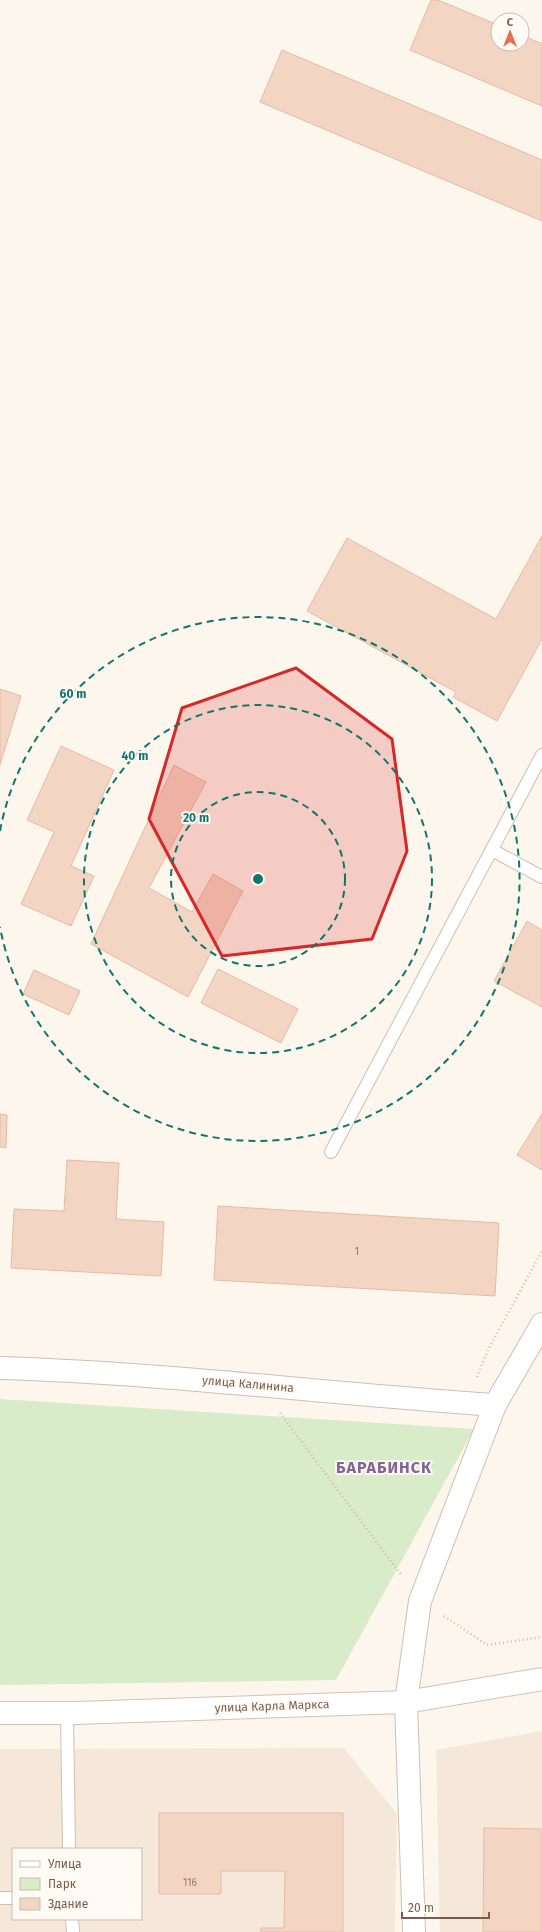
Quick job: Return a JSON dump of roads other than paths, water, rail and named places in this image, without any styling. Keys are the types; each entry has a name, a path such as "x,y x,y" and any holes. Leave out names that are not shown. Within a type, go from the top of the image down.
{"street":[{"path":"414,1932 406,1702 420,1601 495,1405 542,1324"},
{"name":"улица Калинина","path":"0,1368 70,1370 259,1384 495,1405"},
{"name":"улица Карла Маркса","path":"0,1713 68,1713 406,1702 542,1679"}],"lane":[{"path":"331,1152 542,755"},
{"path":"492,850 542,877"},
{"path":"68,1713 69,1848"},
{"path":"0,1898 12,1898"},
{"path":"72,1920 73,1932"}],"district":[{"name":"БАРАБИНСК","path":"384,1467"}]}
